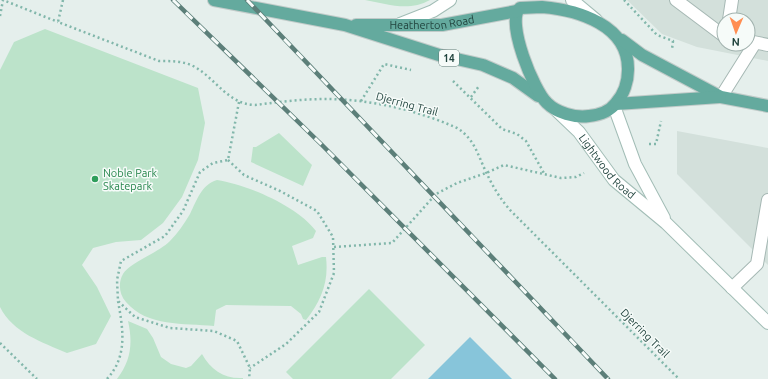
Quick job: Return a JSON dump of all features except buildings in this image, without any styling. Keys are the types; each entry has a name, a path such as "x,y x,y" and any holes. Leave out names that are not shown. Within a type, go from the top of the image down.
{"main road":[{"name":"Heatherton Road","path":"214,0 345,25 439,56 483,64 519,81 549,105"},
{"path":"398,25 433,11 450,0"},
{"path":"572,0 597,21"},
{"path":"676,0 716,30"},
{"path":"730,12 732,0"},
{"name":"Heatherton Road","path":"345,25 452,24 517,6"},
{"path":"517,6 517,31 525,62 534,84 549,105"},
{"name":"14","path":"517,6 559,9 597,21 642,55 721,97"},
{"name":"14","path":"613,33 624,46 628,63 626,83 615,105"},
{"path":"756,43 768,45"},
{"path":"721,97 746,52"},
{"name":"14","path":"549,105 567,114 587,116 600,114 615,105 721,97 768,106"},
{"name":"Lightwood Road","path":"549,105 579,132 614,180 666,223 768,323"},
{"name":"Lightwood Road","path":"615,105 640,174 666,223"},
{"path":"732,288 757,264 768,200"}],"path":[{"path":"0,16 3,0"},
{"name":"Djerring Trail","path":"3,0 159,61 175,61 192,66 239,102 255,105 325,99 361,101 403,110 457,128 471,139 486,174 499,196 511,211 679,379"},
{"path":"58,22 63,0"},
{"path":"361,101 384,64 414,70"},
{"path":"448,78 459,86 502,129 517,134 526,141 546,175"},
{"path":"228,160 239,102"},
{"path":"228,160 244,175 280,190 316,211 333,237 334,273 319,312 286,344 250,368"},
{"path":"107,379 116,369 122,351 123,331 118,301 117,280 121,261 165,236 183,211 200,172 213,162 228,160"},
{"path":"334,247 392,243 436,194 457,183 486,174"},
{"path":"118,301 135,317 170,328 214,331 236,341 250,368 248,379"},
{"path":"0,343 38,379"}],"shaded area":[{"path":"627,0 768,0 768,61 722,52 756,52 756,12 716,12 716,51 697,47 662,34"},
{"path":"677,131 768,148 768,265 677,174"}],"green space":[{"path":"365,0 430,0 414,6 398,6"},
{"name":"Noble Park Skatepark","path":"45,29 198,88 205,123 198,160 182,197 163,223 141,240 116,242 93,248 82,265 97,287 111,316 96,344 67,353 29,336 20,330 12,324 0,307 0,70 14,42"},
{"path":"279,133 312,165 303,186 251,162 253,147 256,147"},
{"path":"217,180 243,187 271,198 297,213 316,231 313,238 292,246 298,265 326,257 327,266 323,291 316,306 306,320 303,319 301,314 291,306 226,305 216,310 214,326 179,324 155,320 144,316 126,302 122,296 120,281 126,270 170,241 190,214 203,189 207,185"},
{"path":"369,289 425,345 391,379 293,379 286,372"},
{"path":"128,321 147,329 153,338 161,357 171,364 186,368 191,366 202,354 214,369 224,375 243,379 117,379 122,372 130,352 130,329"}],"water":[{"path":"470,337 512,379 428,379"}],"railway":[{"path":"173,0 321,144 555,379"},
{"path":"247,0 608,379"}],"place":[{"name":"Noble Park Skatepark","path":"95,179"}]}
